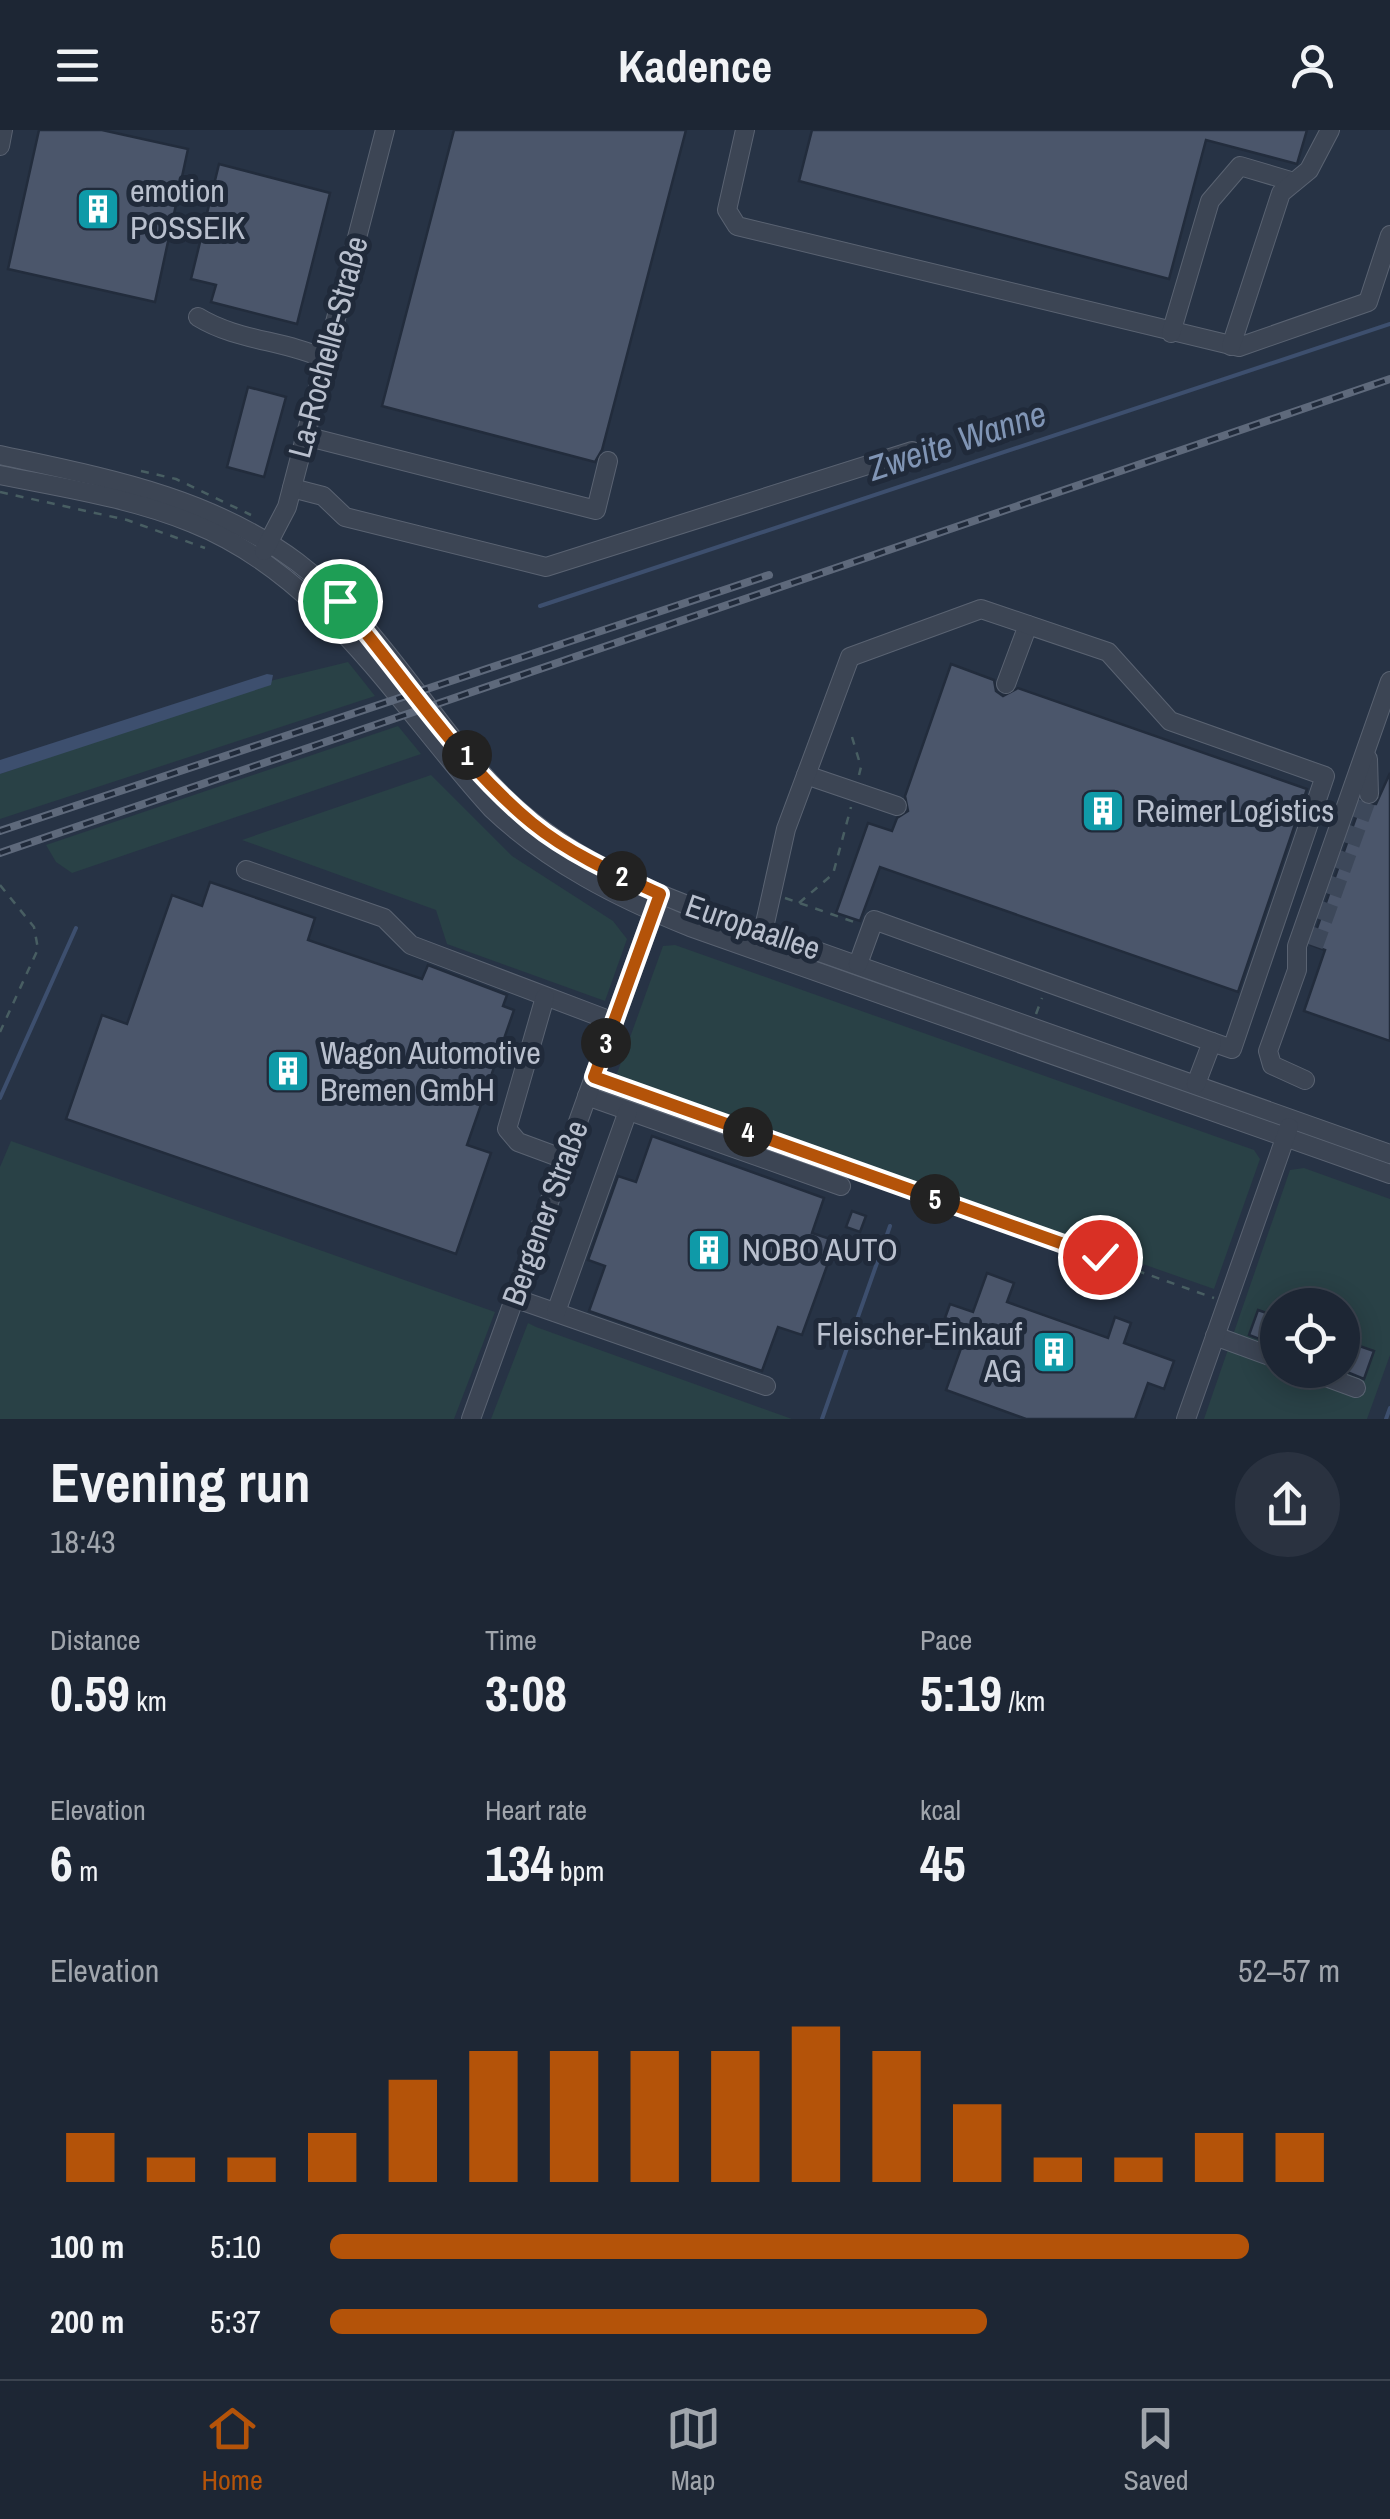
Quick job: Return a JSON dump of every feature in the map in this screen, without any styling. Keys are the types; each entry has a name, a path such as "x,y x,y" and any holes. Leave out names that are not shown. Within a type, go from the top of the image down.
{"street":[{"path":"0,146 4,130"},
{"name":"La-Rochelle-Straße","path":"264,552 292,488 385,130"},
{"path":"745,130 728,210 737,226 1240,348 1368,302 1390,236"},
{"path":"1231,346 1281,193 1309,170 1330,130"},
{"path":"1171,334 1210,201 1240,166 1294,182"},
{"path":"198,317 249,338 307,351 325,360"},
{"path":"305,436 596,510 608,461"},
{"path":"292,488 323,496 346,517 538,567 912,451"},
{"name":"Europaallee","path":"0,455 170,495 204,507 340,601 480,772 534,824 657,903 757,951 1290,1126 1390,1154"},
{"name":"Europaallee","path":"0,475 164,513 264,552"},
{"path":"757,951 774,894 786,830 806,775 834,742 850,658 981,608 1108,652 1170,721 1324,776 1232,1048 874,920 858,964"},
{"path":"1006,684 1028,624"},
{"path":"1297,970 1296,946 1388,691"},
{"path":"1368,744 1369,794"},
{"path":"806,775 897,806"},
{"path":"246,870 384,918 411,945 614,1022"},
{"name":"Europaallee","path":"657,903 800,943 1196,1084 1390,1174"},
{"name":"Bergener Straße","path":"470,1419 657,903"},
{"path":"791,962 800,943"},
{"path":"1306,1080 1272,1065 1268,1051 1297,970 1314,946"},
{"path":"545,997 507,1129 518,1142 564,1158"},
{"path":"1196,1084 1212,1042"},
{"path":"587,1096 841,1186"},
{"path":"556,1312 628,1111"},
{"path":"1186,1419 1290,1126"},
{"path":"514,1298 766,1386"},
{"path":"1215,1336 1260,1352"}],"path":[{"path":"799,903 833,874 861,767 834,742"},
{"path":"831,848 840,850"},
{"path":"0,885 34,927 38,949 0,1032"},
{"path":"774,894 871,928"},
{"path":"1032,1026 1043,996"},
{"path":"594,1077 1227,1302"}],"green space":[{"path":"348,662 375,696 0,819 0,774 274,680"},
{"path":"398,726 421,754 72,873 56,862 46,845"},
{"path":"431,775 512,856 613,921 627,939 605,1001 447,944 436,910 242,840"},
{"path":"675,945 1254,1150 1260,1159 1214,1289 615,1079 663,946"},
{"path":"11,1141 495,1312 454,1419 0,1419 0,1167"},
{"path":"1304,1168 1390,1199 1390,1355 1367,1419 1204,1419 1290,1170"},
{"path":"528,1323 536,1327 792,1419 491,1419"}],"water":[{"path":"273,675 271,685 0,774 0,760"}],"building":[{"name":"emotion POSSEIK","path":"39,130 102,130 188,149 155,302 8,269"},
{"path":"454,130 686,130 602,450 595,462 382,406"},
{"path":"812,130 1307,130 1297,164 1206,140 1169,279 799,181"},
{"path":"219,164 330,193 297,324 211,302 216,285 191,279"},
{"path":"248,387 286,397 264,477 227,467"},
{"name":"Reimer Logistics","path":"951,664 994,680 996,691 1003,696 1018,688 1307,789 1238,992 880,867 860,921 836,913 868,823 892,831 897,818 908,811 905,796"},
{"path":"1390,773 1390,1041 1304,1011 1325,950 1311,945 1361,803 1376,804"},
{"name":"Wagon Automotive Bremen GmbH","path":"210,882 315,918 308,940 422,979 428,965 507,995 503,1006 514,1010 467,1145 491,1153 456,1254 66,1119 102,1015 127,1024 172,895 202,906"},
{"name":"NOBO AUTO","path":"652,1136 824,1198 812,1233 836,1241 802,1335 778,1327 762,1371 589,1311 605,1266 588,1260 618,1176 636,1182"},
{"path":"852,1211 866,1216 860,1232 846,1227"},
{"name":"Fleischer-Einkauf AG","path":"987,1273 1014,1283 1007,1302 1108,1338 1115,1317 1131,1323 1124,1343 1174,1361 1164,1389 1148,1383 1135,1419 1026,1419 946,1390 969,1326 945,1318 950,1304 973,1312"},
{"path":"1258,1310 1260,1311 1260,1339 1249,1335"},
{"path":"1360,1346 1374,1351 1364,1379 1360,1377"}],"waterway":[{"name":"Zweite Wanne","path":"540,606 1390,324"},
{"path":"0,1098 76,928"},
{"path":"822,1419 890,1226"},
{"path":"1386,1419 1390,1408"}],"tunnel":[{"path":"1314,946 1369,794"}],"railway":[{"path":"0,853 1390,379"},
{"path":"0,831 769,575"}],"place":[{"name":"emotion POSSEIK","path":"98,209"},
{"name":"Reimer Logistics","path":"1103,811"},
{"name":"Wagon Automotive Bremen GmbH","path":"288,1071"},
{"name":"NOBO AUTO","path":"709,1250"},
{"name":"Fleischer-Einkauf AG","path":"1054,1352"}],"route":[{"path":"340,601 480,772 534,824 589,860 660,894 594,1077 1100,1257"}]}
